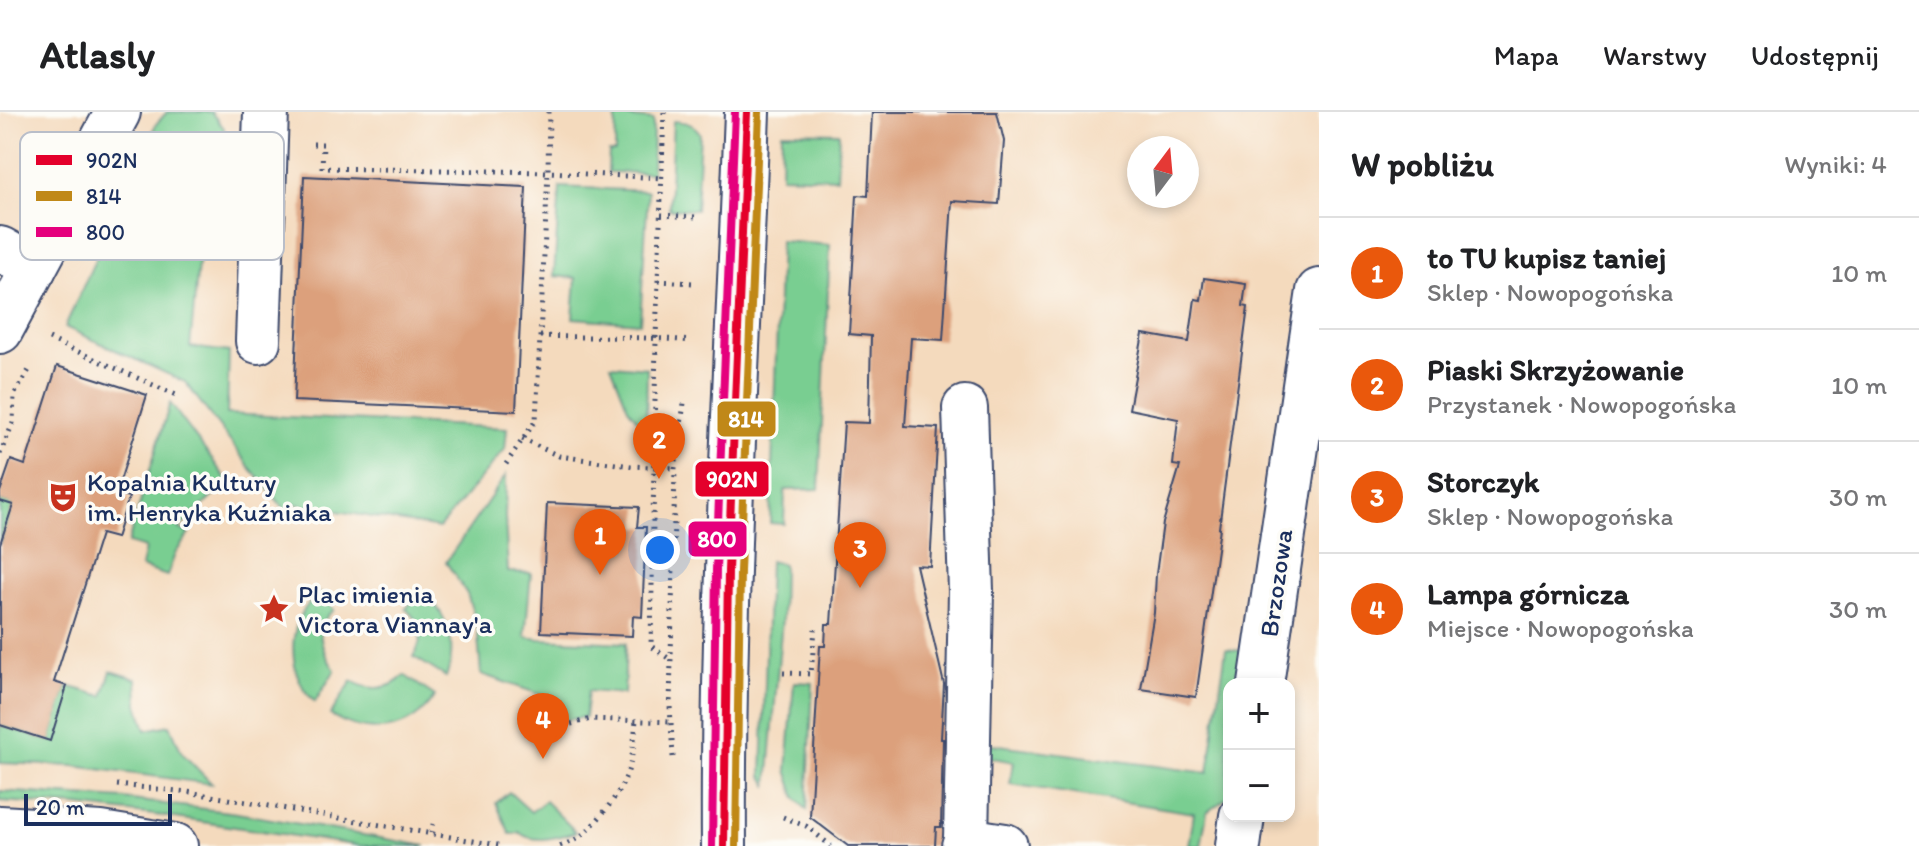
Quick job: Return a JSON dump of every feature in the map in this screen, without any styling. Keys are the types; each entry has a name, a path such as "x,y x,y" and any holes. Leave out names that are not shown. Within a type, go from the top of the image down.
{"street":[{"path":"104,132 118,112"},
{"path":"724,846 723,741 728,547 747,112"},
{"path":"0,331 17,259"},
{"path":"258,341 261,260"},
{"name":"Brzozowa","path":"1262,678 1319,291"},
{"path":"965,408 978,844"},
{"path":"1238,846 1241,822"},
{"path":"0,828 101,834 163,845"}],"path":[{"path":"506,464 536,420 549,112"},
{"path":"664,112 656,337 651,646 671,660"},
{"path":"284,133 323,144 322,168 548,172 663,178"},
{"path":"661,215 705,217"},
{"path":"658,281 700,284"},
{"path":"540,336 603,339 656,337 697,341"},
{"path":"48,339 176,395"},
{"path":"522,439 559,456 631,466 675,468"},
{"path":"783,673 811,674 815,629"},
{"path":"571,724 591,719 671,722"},
{"path":"560,846 583,834 607,807 624,781 634,750 636,720"},
{"path":"108,784 239,800 503,846"},
{"path":"239,800 242,790"},
{"path":"783,817 806,826 831,846"},
{"path":"431,833 433,824"}],"green space":[{"path":"167,112 211,112 224,132 152,132"},
{"path":"616,116 653,120 652,173 608,172 609,152 615,152"},
{"path":"673,121 695,127 700,133 696,210 669,209"},
{"path":"782,132 839,133 837,178 781,176"},
{"path":"560,187 648,191 640,323 573,318 576,278 554,276"},
{"path":"780,241 830,245 819,489 785,490 784,524 770,523"},
{"path":"95,260 198,260 190,347 229,352 227,414 507,428 505,449 439,528 295,504 287,512 185,382 65,327"},
{"path":"611,365 647,368 646,431 628,408"},
{"path":"170,403 230,484 179,528 189,534 175,554 167,576 141,567 145,548 128,543"},
{"path":"506,475 508,572 531,573 525,637 626,643 624,694 588,691 585,717 558,721 562,702 481,674 477,625 467,594 446,562"},
{"path":"0,501 13,505 0,544"},
{"path":"769,561 783,564 782,619 768,785 762,775"},
{"path":"421,590 438,608 448,629 451,653 446,677 414,657 421,631 406,609"},
{"path":"320,593 334,610 323,624 321,639 335,670 315,702 300,681 293,643 300,618"},
{"path":"1226,649 1249,652 1246,678 1223,678 1223,801 1207,812 1201,846 1189,846 1194,813 1010,784 1014,762 987,757 984,743 1208,773"},
{"path":"111,671 137,679 138,704 146,730 170,725 182,753 212,784 74,766 0,763 0,725 50,741 67,686 103,696"},
{"path":"404,675 435,696 413,719 400,725 373,729 359,727 330,715 352,681 365,687 379,688 393,684"},
{"path":"794,682 813,683 807,810 796,798 787,770"},
{"path":"0,791 124,799 237,813 426,846 361,846 155,815 0,801"},
{"path":"509,792 531,812 545,801 576,832 539,839 519,832 510,834 496,803"}],"building":[{"path":"872,112 997,112 1004,141 999,204 952,201 943,340 911,338 905,426 938,428 930,566 916,565 944,684 941,827 936,827 935,846 848,846 810,817 820,646 825,646 826,624 831,624 844,422 869,423 871,336 849,334 857,195 868,196"},
{"path":"304,176 526,187 516,411 294,401"},
{"path":"1204,278 1246,284 1243,306 1248,307 1196,697 1141,689 1154,613 1163,523 1180,466 1173,465 1178,419 1129,409 1143,334 1189,342 1195,299 1201,300"},
{"path":"57,366 147,395 116,494 129,497 116,538 101,534 54,682 67,686 50,741 0,725 0,544 13,505 0,501 0,492 11,460 25,465"},
{"path":"547,503 639,507 637,527 646,527 642,617 633,616 632,636 541,632"}],"transit line":[{"name":"800","path":"712,846 716,570 735,112"},
{"name":"902N","path":"724,846 728,571 747,112"},
{"name":"814","path":"736,846 740,571 759,112"}],"place":[{"name":"Piaski Skrzyżowanie","path":"659,479"},
{"name":"Kopalnia Kultury im. Henryka Kuźniaka","path":"63,497"},
{"name":"to TU kupisz taniej","path":"600,575"},
{"name":"Storczyk","path":"860,588"},
{"name":"Plac imienia Victora Viannay'a","path":"274,609"},
{"name":"Lampa górnicza","path":"543,759"}]}
